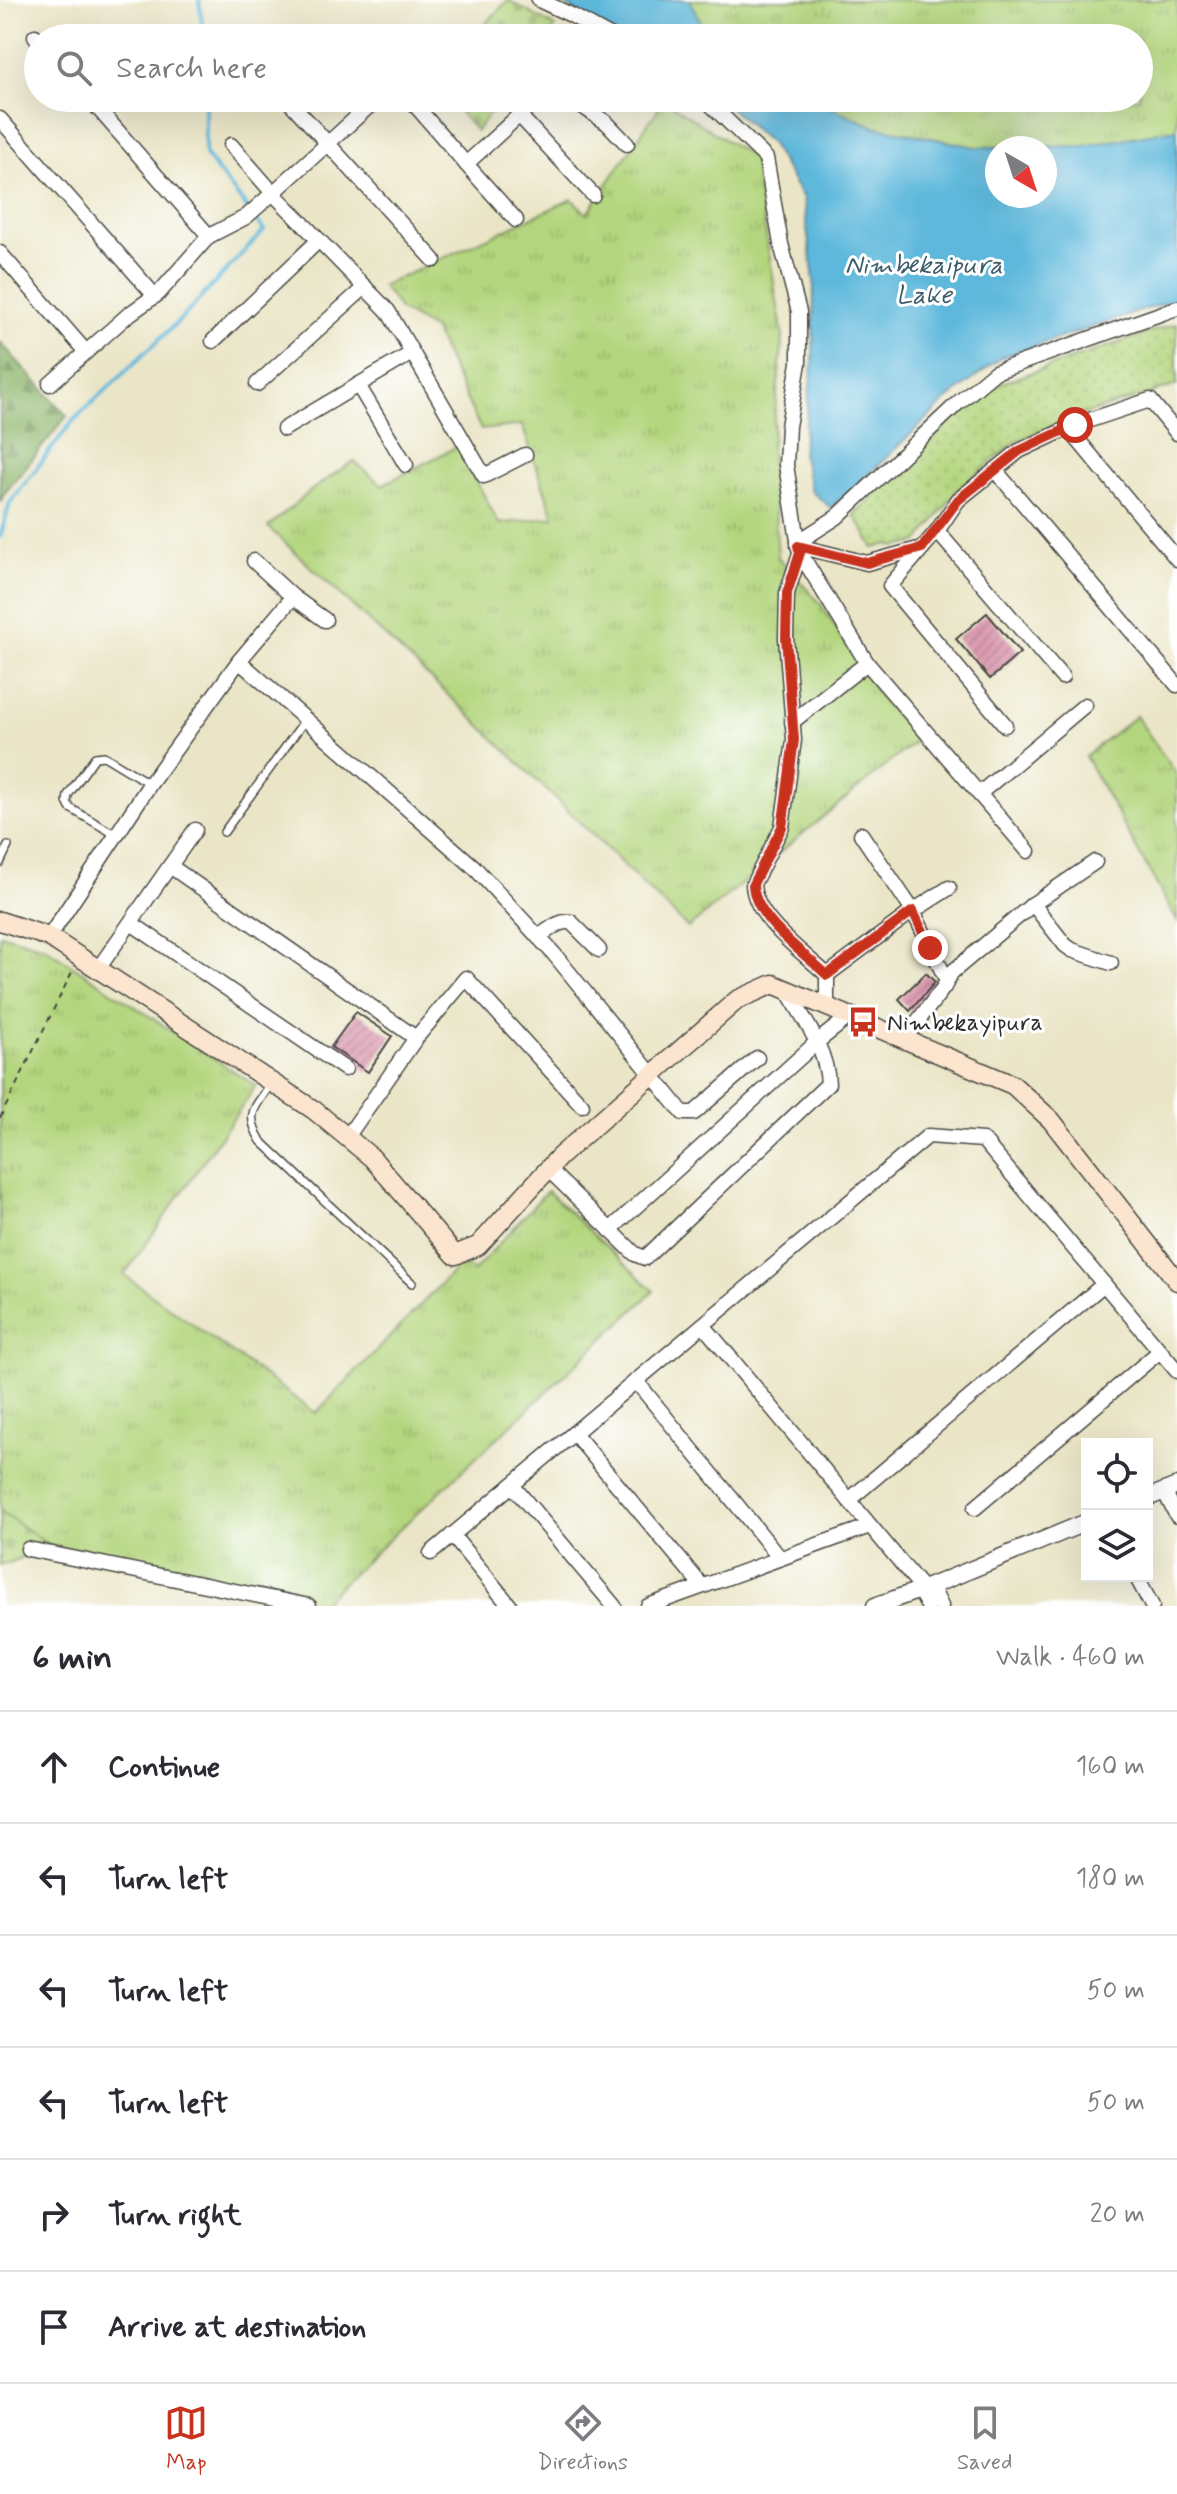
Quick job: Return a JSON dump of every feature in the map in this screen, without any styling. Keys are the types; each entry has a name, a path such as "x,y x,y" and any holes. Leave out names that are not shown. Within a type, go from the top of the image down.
{"main road":[{"path":"0,921 49,937 314,1110 372,1158 455,1255 478,1246 548,1169 737,1000 773,984 1013,1085 1051,1120 1177,1281"}],"street":[{"path":"539,0 586,24"},
{"path":"101,112 209,236"},
{"path":"299,112 434,260"},
{"path":"50,384 128,315 155,296 209,236 246,217 362,112"},
{"path":"421,112 516,220"},
{"path":"466,164 522,112"},
{"path":"591,112 607,123 627,144"},
{"path":"718,112 766,158 781,244 799,312 799,363 788,426 786,465 798,547 787,593 786,638 794,740 782,827 753,884 753,894 773,925 827,975 827,1006"},
{"path":"519,115 593,195"},
{"path":"0,119 155,296"},
{"path":"231,145 273,193 388,311 484,476 525,455"},
{"path":"213,341 319,240"},
{"path":"0,253 86,352"},
{"path":"257,384 365,287"},
{"path":"798,547 837,517 995,372 1177,308"},
{"path":"284,429 412,353"},
{"path":"358,385 406,465"},
{"path":"1005,725 890,586 937,531 958,500 1019,451 1068,428 1150,400 1177,433"},
{"path":"1068,428 1177,559"},
{"path":"995,470 1177,685"},
{"path":"937,531 1062,677"},
{"path":"798,547 867,563 922,548"},
{"path":"798,547 867,663 1028,851"},
{"path":"254,561 293,597 325,620"},
{"path":"49,937 150,784 239,661 293,597"},
{"path":"239,661 474,867 538,937 683,1113 694,1113 757,1058"},
{"path":"792,722 867,663"},
{"path":"979,794 1085,705"},
{"path":"98,969 195,830"},
{"path":"861,834 913,911 947,981"},
{"path":"904,1039 951,973 1033,904 1095,862"},
{"path":"170,866 416,1038"},
{"path":"827,975 949,888"},
{"path":"1033,904 1065,945 1111,963"},
{"path":"538,937 567,921 599,950"},
{"path":"131,923 345,1069"},
{"path":"347,1137 416,1038 466,978 582,1105"},
{"path":"548,1169 635,1254 645,1258 828,1084 817,1042 787,990"},
{"path":"610,1230 817,1042 850,1016"},
{"path":"431,1553 928,1136 983,1140 1177,1371"},
{"path":"849,1500 1104,1284"},
{"path":"703,1325 870,1526 941,1606"},
{"path":"975,1508 1160,1351"},
{"path":"636,1381 780,1558"},
{"path":"574,1433 702,1586"},
{"path":"512,1485 614,1606"},
{"path":"1170,1488 1177,1516"},
{"path":"875,1606 995,1565 1081,1525"},
{"path":"648,1606 870,1526"},
{"path":"452,1535 510,1606"},
{"path":"28,1549 309,1606"},
{"path":"1139,1582 1152,1606"},
{"path":"924,1588 928,1606"}],"lane":[{"path":"224,832 305,719"},
{"path":"116,835 70,808 68,795 95,757 104,756 150,784"},
{"path":"0,863 8,846"},
{"path":"272,1082 251,1117 252,1126 261,1141 412,1283"}],"path":[{"path":"0,1118 79,957"}],"green space":[{"path":"508,0 550,24 485,24"},
{"path":"689,0 1177,0 1177,129 1084,146 1057,146 1057,136 985,136 985,147 975,147 873,126 842,112 1153,112 1153,24 702,24"},
{"path":"460,112 490,112 476,131"},
{"path":"656,112 682,112 753,158 783,337 771,448 778,558 820,603 879,696 917,740 688,928 477,722 268,527 313,489 354,461 382,485 458,446 499,524 554,517 522,425 481,430 434,330 400,310 382,286 572,199 587,214"},
{"path":"1177,323 1177,385 1063,421 1015,442 959,489 918,542 874,548 854,515 984,389"},
{"path":"0,342 67,416 0,503"},
{"path":"1136,716 1177,775 1177,921 1085,756"},
{"path":"0,934 44,947 256,1086 124,1275 316,1413 462,1262 474,1271 547,1191 654,1291 319,1605 50,1546 0,1511"},
{"path":"0,1511 50,1546 0,1566"}],"water":[{"path":"557,0 689,0 702,24 598,24"},
{"name":"Nimbekaipura Lake","path":"735,112 842,112 873,126 985,147 985,208 1057,208 1057,146 1084,146 1177,129 1177,299 1002,357 950,397 831,508 811,491 802,453 813,362 814,280 803,198 771,144"}],"building":[{"path":"987,613 1020,653 990,679 956,639"},
{"path":"926,973 935,982 910,1011 899,999"},
{"path":"356,1012 392,1036 368,1072 331,1047"}],"waterway":[{"path":"199,0 202,24"},
{"path":"205,112 205,155 248,209"},
{"path":"0,537 10,503 72,422 184,316 264,230 253,216"}],"place":[{"name":"Nimbekayipura","path":"863,1022"}],"route":[{"path":"930,948 913,911 827,975 773,925 753,894 753,884 782,827 794,740 786,638 787,593 800,553 798,546 867,563 922,548 958,500 1019,451 1075,425"}]}
